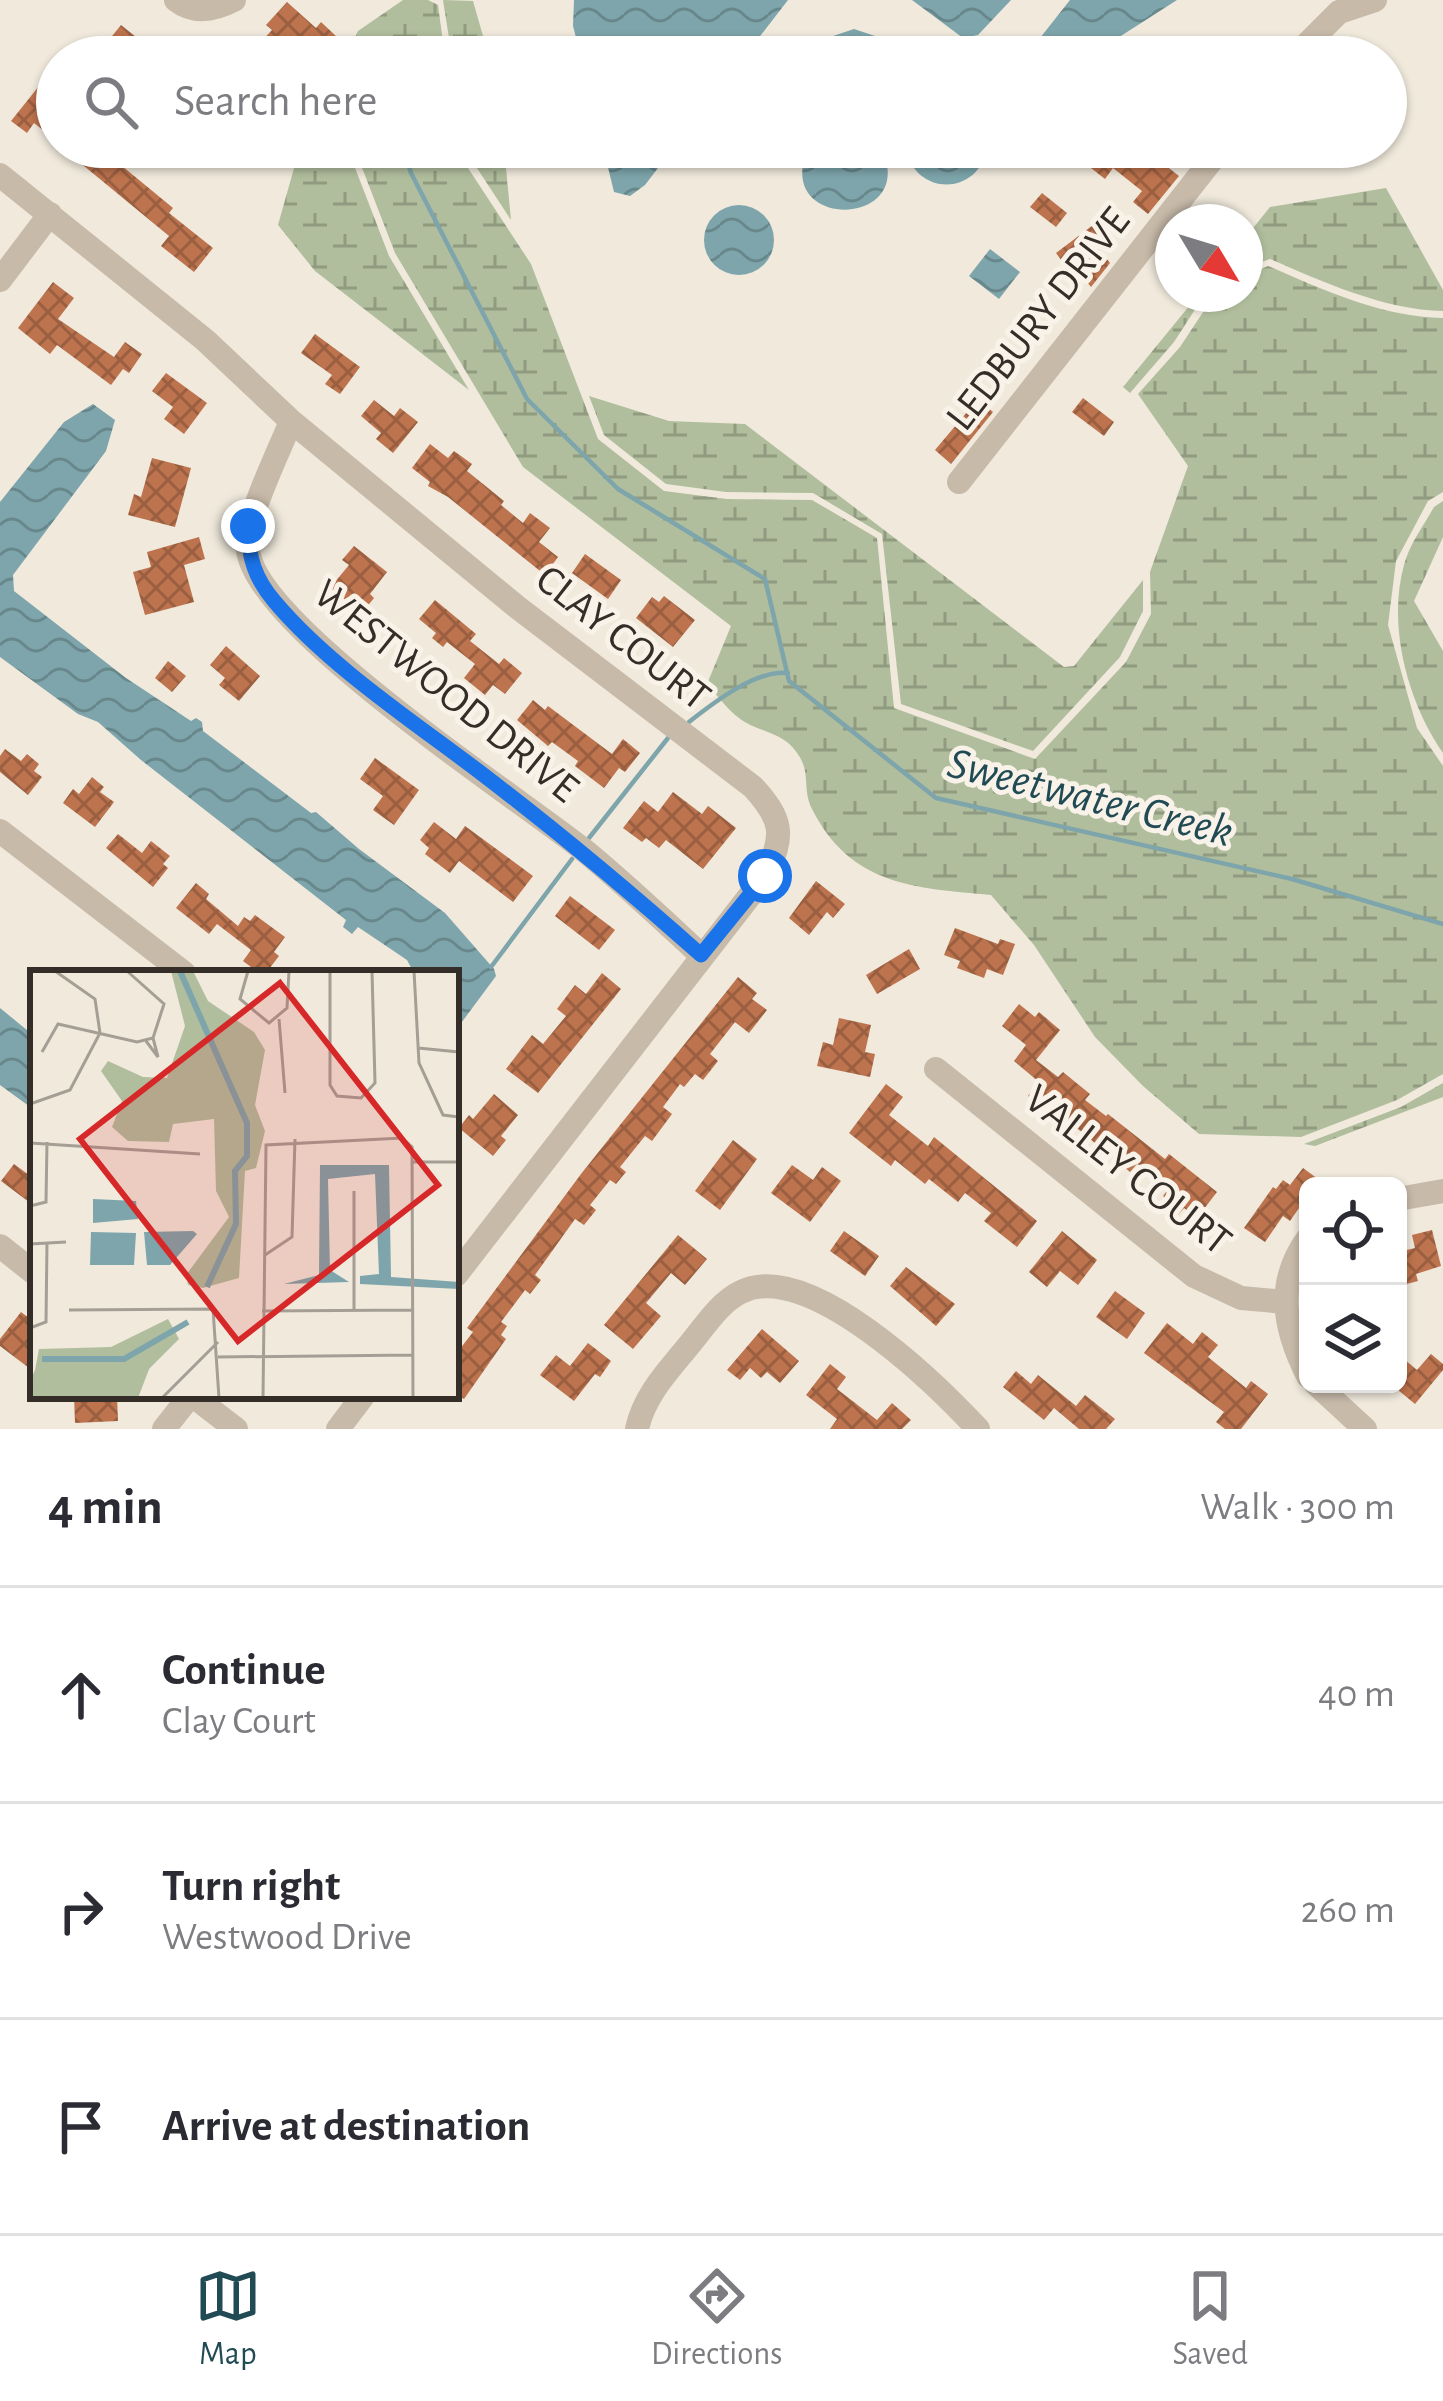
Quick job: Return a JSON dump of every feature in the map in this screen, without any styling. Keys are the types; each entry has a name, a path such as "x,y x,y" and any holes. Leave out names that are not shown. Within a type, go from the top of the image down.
{"street":[{"path":"176,0 185,7 210,10 234,0"},
{"path":"1315,36 1339,12 1375,0"},
{"name":"LEDBURY DRIVE","path":"959,482 1206,168"},
{"path":"0,175 205,340 291,421"},
{"path":"0,280 50,214"},
{"name":"CLAY COURT","path":"291,421 517,607 753,787 772,808 779,828 776,853 765,876 701,955"},
{"name":"WESTWOOD DRIVE","path":"291,421 248,526 248,552 256,576 274,602 374,693 586,853 701,955"},
{"path":"0,831 180,970"},
{"path":"459,1271 701,955"},
{"name":"VALLEY COURT","path":"936,1069 1193,1276 1241,1298 1285,1302"},
{"path":"1407,1197 1443,1191"},
{"path":"0,1246 30,1270"},
{"path":"1299,1254 1290,1270 1285,1302 1287,1328 1299,1355"},
{"path":"637,1429 652,1391 716,1312 740,1292 766,1284 789,1288 850,1320 911,1364 978,1429"},
{"path":"1326,1393 1365,1429"},
{"path":"164,1429 189,1399"},
{"path":"196,1399 236,1429"},
{"path":"338,1429 361,1399"}],"green space":[{"path":"403,0 428,0 438,5 442,36 356,36"},
{"path":"443,0 473,1 483,36 449,36"},
{"path":"294,168 355,168 389,256 469,390 315,271 278,225"},
{"path":"362,168 468,168 531,264 598,439 664,491 727,499 812,500 877,538 894,708 1035,759 1126,662 1151,614 1150,572 1188,466 1138,394 1180,347 1203,312 1263,312 1263,268 1268,266 1376,308 1443,318 1443,492 1428,501 1396,561 1388,625 1417,728 1443,766 1443,1074 1397,1100 1301,1137 1199,1134 1095,1037 1034,945 991,895 911,885 866,868 846,854 812,809 803,765 794,749 739,718 707,684 731,626 523,467 395,253"},
{"path":"477,168 506,168 511,220"},
{"path":"1386,188 1443,290 1443,311 1377,300 1270,259 1263,262 1263,216 1270,207"},
{"path":"1184,312 1193,312 1130,393 1123,387"},
{"path":"589,396 669,421 745,424 1064,667 1074,666 1143,580 1143,611 1120,657 1033,751 901,704 882,534 813,493 726,492 666,484 604,435"},
{"path":"1443,501 1443,537 1414,601 1443,651 1443,753 1411,688 1398,613 1406,558 1434,507"},
{"path":"1443,1083 1443,1097 1315,1146 1304,1144 1401,1107"}],"water":[{"path":"574,0 788,0 760,36 576,36"},
{"path":"912,0 1011,0 978,35 960,36"},
{"path":"1070,0 1177,0 1121,36 1042,36"},
{"path":"854,29 875,36 833,36"},
{"path":"608,168 658,168 630,196 614,192"},
{"path":"804,168 886,168 888,174 881,194 865,206 845,210 825,206 809,194"},
{"path":"915,168 978,168 960,182 946,184"},
{"path":"739,205 764,215 774,240 764,265 739,275 714,265 704,240 714,215"},
{"path":"990,249 1020,272 999,299 969,276"},
{"path":"93,404 115,420 106,451 13,575 14,591 126,678 191,721 202,722 203,731 445,913 496,976 459,1026 459,970 412,970 407,960 358,927 352,934 343,927 346,920 98,722 78,714 0,657 0,502 64,422"},
{"path":"0,1008 30,1033 30,1107 0,1085"}],"building":[{"path":"287,2 316,28 321,22 336,36 266,36 272,30 266,25"},
{"path":"121,25 135,36 112,36"},
{"path":"36,90 36,125 27,133 11,121"},
{"path":"86,168 124,168 213,248 194,272 161,246 169,236"},
{"path":"1091,168 1113,168 1105,179"},
{"path":"1113,168 1169,168 1179,176 1148,214 1133,202 1142,191"},
{"path":"1042,193 1067,213 1056,227 1030,207"},
{"path":"1097,222 1110,240 1099,249 1110,263 1091,287 1075,267 1069,271 1056,253"},
{"path":"53,282 74,298 58,319 114,357 125,342 142,354 129,373 123,369 111,385 57,345 50,354 18,328"},
{"path":"315,334 360,367 340,394 325,384 332,375 301,353"},
{"path":"166,373 207,403 184,434 164,419 173,407 152,391"},
{"path":"1083,398 1114,422 1104,436 1072,412"},
{"path":"978,399 993,412 951,464 935,450"},
{"path":"374,400 394,416 400,408 418,422 393,453 376,439 381,433 361,416"},
{"path":"430,444 448,458 454,451 472,464 467,471 523,523 530,513 550,528 539,542 558,557 545,575 428,486 430,482 412,468"},
{"path":"152,458 191,468 175,527 128,515 134,494 141,497"},
{"path":"199,537 205,559 184,565 194,602 145,615 133,572 151,567 147,552"},
{"path":"354,546 387,572 362,613 330,588 349,565 342,560"},
{"path":"585,554 621,580 608,599 572,573"},
{"path":"664,596 695,620 673,647 636,618 652,597 659,602"},
{"path":"435,600 476,634 470,641 499,664 504,658 522,673 505,694 493,685 485,695 464,678 475,664 447,642 443,647 432,638 436,633 419,619"},
{"path":"226,646 260,676 239,701 219,685 225,678 210,665"},
{"path":"168,661 186,676 172,692 155,678"},
{"path":"533,700 612,754 623,739 640,753 625,772 619,768 604,788 575,766 578,761 552,742 548,746 517,720"},
{"path":"5,749 21,761 27,754 39,764 34,771 42,777 28,795 0,772"},
{"path":"375,758 419,790 394,825 373,810 383,796 360,779"},
{"path":"92,777 104,787 100,792 114,802 95,827 63,803 73,789 79,794"},
{"path":"673,792 702,814 708,806 736,828 703,869 666,840 659,848 623,828 644,801 658,812"},
{"path":"434,822 456,839 465,826 533,876 513,902 459,861 450,873 425,854 429,848 420,840"},
{"path":"118,834 142,853 151,841 170,856 163,864 168,868 153,887 106,848"},
{"path":"816,881 845,904 833,918 827,912 809,935 789,918"},
{"path":"196,883 209,894 206,899 238,926 244,917 250,921 255,915 285,937 274,952 279,956 268,970 255,970 243,961 251,950 217,924 209,934 176,908"},
{"path":"570,896 615,930 599,950 555,916"},
{"path":"955,928 998,944 1000,939 1015,944 1003,975 987,969 984,978 957,968 960,961 944,955"},
{"path":"909,949 920,969 877,994 866,975"},
{"path":"602,973 621,989 538,1093 506,1069 532,1035 543,1044 566,1016 557,1009 575,985 586,994"},
{"path":"738,977 757,993 752,999 767,1010 749,1033 735,1022 710,1054 718,1061 703,1080 695,1074 684,1087 680,1084 663,1107 672,1114 652,1141 645,1136 620,1167 626,1172 616,1184 610,1180 590,1205 596,1210 584,1225 575,1219 535,1275 541,1280 530,1294 525,1290 501,1322 507,1326 501,1335 506,1339 464,1399 459,1395 459,1350 473,1332 467,1328 581,1174"},
{"path":"1019,1004 1035,1017 1039,1012 1060,1030 1036,1060 1058,1077 1063,1072 1090,1094 1085,1100 1165,1159 1169,1154 1217,1192 1197,1218 1184,1208 1177,1216 1166,1208 1170,1202 1163,1196 1170,1187 1144,1167 1137,1164 1130,1172 1049,1105 1045,1110 1028,1096 1039,1082 1014,1061 1026,1045 1002,1026"},
{"path":"839,1018 871,1025 865,1052 875,1054 870,1077 817,1066 823,1042 833,1045"},
{"path":"886,1084 903,1097 889,1115 928,1146 934,1137 1037,1221 1017,1247 984,1221 991,1213 965,1193 958,1202 895,1160 891,1166 849,1133"},
{"path":"494,1094 518,1115 493,1156 459,1128"},
{"path":"733,1140 757,1159 720,1210 695,1191"},
{"path":"14,1164 30,1176 30,1203 1,1181"},
{"path":"792,1165 813,1180 822,1167 841,1181 810,1222 771,1193"},
{"path":"1303,1168 1315,1177 1299,1177 1299,1208 1290,1221 1283,1216 1265,1242 1244,1228 1273,1187 1283,1180 1290,1185"},
{"path":"1432,1230 1441,1266 1416,1274 1418,1281 1407,1284 1407,1250 1415,1248 1412,1235"},
{"path":"844,1231 879,1256 865,1276 830,1251"},
{"path":"1062,1231 1097,1260 1078,1285 1060,1271 1047,1287 1029,1272"},
{"path":"678,1235 707,1259 685,1285 671,1273 646,1303 661,1316 633,1349 604,1325"},
{"path":"906,1267 955,1304 936,1326 890,1286"},
{"path":"1115,1291 1145,1313 1127,1339 1096,1317"},
{"path":"21,1312 30,1319 30,1369 0,1346 0,1339"},
{"path":"1167,1323 1193,1344 1202,1332 1218,1345 1208,1357 1246,1388 1251,1381 1268,1394 1241,1429 1225,1429 1216,1422 1224,1412 1144,1353"},
{"path":"762,1329 799,1361 780,1383 767,1372 761,1378 750,1368 740,1380 727,1370"},
{"path":"588,1343 611,1361 574,1401 540,1375 556,1355 570,1366"},
{"path":"1431,1354 1443,1370 1415,1404 1402,1393 1407,1393 1407,1362 1417,1370"},
{"path":"830,1364 846,1377 837,1389 877,1420 892,1403 911,1420 902,1429 830,1429 837,1419 806,1395"},
{"path":"1016,1371 1031,1384 1038,1375 1076,1406 1085,1395 1115,1419 1106,1429 1079,1429 1054,1408 1044,1420 1003,1387"},
{"path":"74,1399 117,1399 118,1421 75,1423"}],"waterway":[{"name":"Sweetwater Creek","path":"409,168 527,399 618,489 765,579 789,681 936,798 1292,879 1443,924"},
{"path":"689,722 749,682 788,673"},
{"path":"589,838 668,738"},
{"path":"491,967 572,859"}],"route":[{"path":"248,526 248,552 256,576 293,621 374,693 586,853 701,955 765,876"}]}
